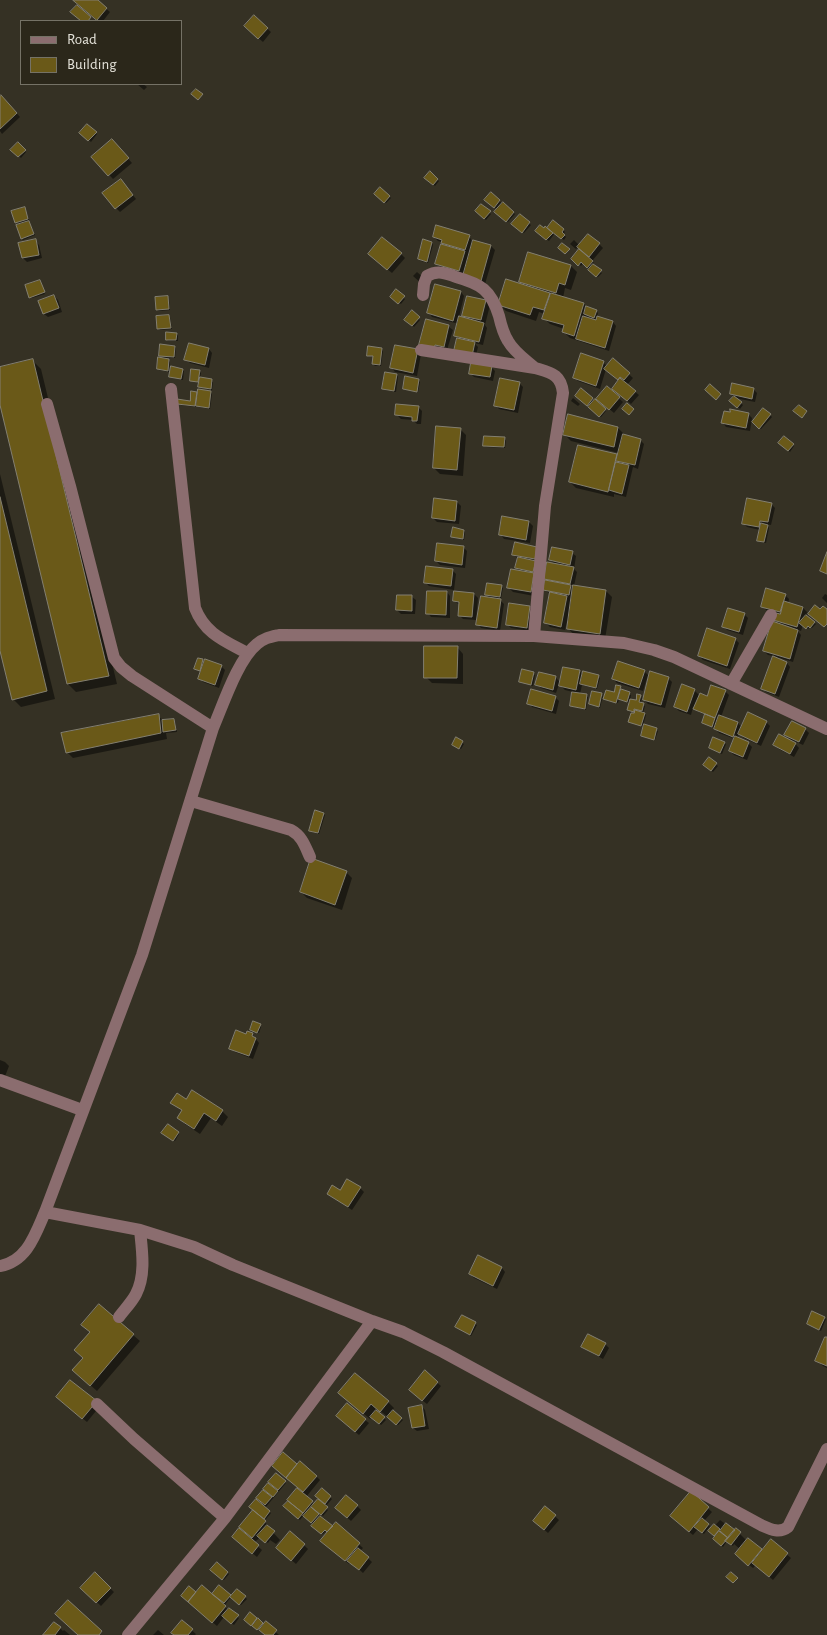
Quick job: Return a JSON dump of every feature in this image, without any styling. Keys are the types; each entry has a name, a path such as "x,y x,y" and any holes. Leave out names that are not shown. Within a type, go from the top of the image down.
{"street":[{"path":"423,295 427,276 434,272 445,273 475,283 483,288 490,295 494,303 502,330 511,347 535,368"},
{"path":"421,350 535,368 556,377 562,384 563,393 545,506 534,636"},
{"path":"171,389 195,608 199,618 213,635 247,653"},
{"path":"47,404 114,658 132,676 213,728"},
{"path":"731,684 771,615"},
{"path":"0,1266 16,1260 25,1253 45,1212 82,1110 142,956 213,728 247,653 266,638 279,635 534,636 624,643 674,657 827,729"},
{"path":"191,801 291,830 298,834 310,858"},
{"path":"0,1080 82,1110"},
{"path":"45,1212 140,1230 194,1247 233,1265 404,1332 761,1525 776,1531 783,1531 788,1527 827,1449"},
{"path":"118,1317 136,1294 140,1280 143,1264 140,1230"},
{"path":"129,1635 225,1518 372,1321"},
{"path":"97,1404 134,1439 225,1518"}],"building":[{"path":"73,0 98,0 107,8 97,20"},
{"path":"77,5 91,17 89,20 80,20 70,12"},
{"path":"254,15 268,28 258,39 244,26"},
{"path":"196,89 203,94 198,100 191,94"},
{"path":"0,96 17,113 0,129"},
{"path":"87,124 97,132 88,141 79,133"},
{"path":"112,139 129,158 108,176 91,157"},
{"path":"18,142 26,150 18,157 10,150"},
{"path":"430,171 438,179 433,185 424,178"},
{"path":"121,179 133,195 115,209 102,193"},
{"path":"380,187 390,196 384,203 374,194"},
{"path":"491,192 500,200 494,208 484,200"},
{"path":"503,202 514,212 506,222 494,212"},
{"path":"481,204 491,211 484,219 475,211"},
{"path":"25,207 28,219 15,223 11,211"},
{"path":"520,214 530,222 522,233 511,224"},
{"path":"553,220 564,229 562,232 565,235 561,239 547,228"},
{"path":"29,221 34,234 21,239 16,225"},
{"path":"436,225 470,235 465,250 441,243 442,240 433,237"},
{"path":"540,225 544,228 545,226 553,233 546,240 535,231"},
{"path":"588,234 600,243 589,257 577,247"},
{"path":"382,237 402,253 387,270 368,254"},
{"path":"36,239 39,255 22,258 18,243"},
{"path":"423,239 432,242 427,262 418,259"},
{"path":"473,240 491,245 481,281 463,276"},
{"path":"562,243 570,249 565,254 558,248"},
{"path":"441,244 465,251 459,271 435,264"},
{"path":"579,249 593,261 587,268 581,262 578,266 571,259"},
{"path":"528,252 571,265 565,285 559,283 556,293 519,282"},
{"path":"593,264 602,270 596,277 588,270"},
{"path":"506,279 550,293 544,310 533,307 530,315 498,305"},
{"path":"40,280 45,292 29,298 25,285"},
{"path":"435,284 461,291 453,321 427,313"},
{"path":"396,289 405,296 398,304 390,297"},
{"path":"551,293 584,303 574,336 562,332 564,325 542,319"},
{"path":"54,295 59,308 43,314 38,301"},
{"path":"168,296 169,309 156,310 155,297"},
{"path":"467,296 486,300 481,320 462,316"},
{"path":"586,306 597,310 594,318 584,314"},
{"path":"412,310 420,317 412,326 404,320"},
{"path":"169,315 171,328 157,329 156,316"},
{"path":"459,316 484,323 479,342 454,336"},
{"path":"583,316 596,320 597,316 613,321 605,348 576,339"},
{"path":"426,319 449,325 444,347 435,345 434,349 419,345"},
{"path":"166,332 177,333 176,340 166,340"},
{"path":"457,338 475,342 472,356 454,351"},
{"path":"189,343 209,348 205,365 184,360"},
{"path":"160,344 175,346 174,357 159,356"},
{"path":"395,345 418,349 413,373 390,368"},
{"path":"368,346 382,348 380,365 372,364 373,356 367,356"},
{"path":"581,353 604,361 596,386 573,378"},
{"path":"158,357 169,359 168,371 157,369"},
{"path":"613,358 630,373 624,380 620,377 618,380 604,369"},
{"path":"33,359 109,676 67,684 0,405 0,367"},
{"path":"471,363 492,366 490,377 469,374"},
{"path":"171,366 183,369 181,379 169,377"},
{"path":"191,369 200,370 198,382 190,381"},
{"path":"385,372 397,374 394,391 382,389"},
{"path":"405,376 419,379 417,392 403,389"},
{"path":"200,377 212,379 211,389 198,387"},
{"path":"500,378 520,382 514,410 494,406"},
{"path":"620,378 636,391 627,401 612,389"},
{"path":"732,383 754,388 752,399 730,394"},
{"path":"710,384 721,394 716,400 705,390"},
{"path":"607,386 620,397 609,410 596,399"},
{"path":"581,388 593,398 587,406 575,396"},
{"path":"198,389 211,391 209,408 196,406"},
{"path":"191,391 197,392 195,406 177,404 177,399 190,401"},
{"path":"734,396 742,402 737,408 729,401"},
{"path":"595,399 606,409 599,417 588,407"},
{"path":"627,403 634,409 629,415 622,409"},
{"path":"396,404 419,406 417,421 412,421 412,417 395,415"},
{"path":"799,405 807,411 802,418 793,411"},
{"path":"763,408 771,414 759,429 752,422"},
{"path":"730,409 749,413 746,428 721,423 724,411 730,412"},
{"path":"568,414 618,427 614,447 563,435"},
{"path":"436,426 461,428 457,470 433,468"},
{"path":"623,434 641,439 635,465 616,461"},
{"path":"484,436 505,437 504,447 483,446"},
{"path":"784,436 794,444 788,451 778,443"},
{"path":"578,445 617,454 608,492 569,482"},
{"path":"616,462 629,465 622,494 609,490"},
{"path":"0,497 47,691 12,700 0,651"},
{"path":"434,498 457,501 455,521 432,518"},
{"path":"747,498 772,503 768,522 760,521 759,527 742,524"},
{"path":"502,516 529,521 526,540 499,535"},
{"path":"761,523 768,525 764,542 757,541"},
{"path":"453,527 464,530 463,539 451,537"},
{"path":"515,542 537,547 535,559 512,555"},
{"path":"437,543 464,546 462,565 435,561"},
{"path":"552,547 573,551 570,565 549,560"},
{"path":"827,552 827,574 820,571"},
{"path":"518,557 536,561 533,572 515,568"},
{"path":"547,562 574,567 570,584 544,579"},
{"path":"426,566 453,569 451,586 424,583"},
{"path":"511,569 534,573 531,592 507,588"},
{"path":"545,580 571,585 569,595 543,590"},
{"path":"487,583 502,585 500,597 485,595"},
{"path":"573,585 606,590 600,634 567,629"},
{"path":"766,588 786,594 780,612 761,607"},
{"path":"427,591 447,591 446,615 426,614"},
{"path":"454,591 474,593 472,617 458,616 459,602 453,601"},
{"path":"550,592 567,596 561,627 544,623"},
{"path":"397,595 412,595 412,611 396,610"},
{"path":"481,596 501,599 497,628 476,625"},
{"path":"784,601 803,607 797,627 773,620 776,613 780,614"},
{"path":"509,603 530,606 527,628 506,625"},
{"path":"815,605 820,609 823,606 827,609 827,624 824,627 808,614"},
{"path":"728,608 745,613 739,632 722,627"},
{"path":"806,615 815,622 810,628 808,626 806,629 799,623"},
{"path":"772,621 798,630 790,659 763,651"},
{"path":"707,628 736,638 727,666 698,656"},
{"path":"424,646 458,646 457,678 424,678"},
{"path":"773,656 787,662 775,694 761,689"},
{"path":"198,658 203,659 200,671 194,669"},
{"path":"205,659 222,665 215,685 198,679"},
{"path":"618,661 645,670 639,688 612,679"},
{"path":"563,667 580,670 576,690 559,686"},
{"path":"522,669 534,672 531,685 519,682"},
{"path":"583,671 599,675 596,688 580,684"},
{"path":"650,671 669,677 661,705 643,700"},
{"path":"539,672 556,676 553,690 535,685"},
{"path":"682,684 695,689 687,712 674,707"},
{"path":"616,685 621,686 616,703 603,699 606,690 614,692"},
{"path":"711,685 726,690 715,718 693,709 700,693 707,696"},
{"path":"531,689 556,696 552,711 527,704"},
{"path":"621,689 630,692 627,702 618,699"},
{"path":"592,691 602,693 599,707 589,704"},
{"path":"572,692 587,694 585,709 570,706"},
{"path":"637,694 641,695 639,702 644,703 642,711 634,709 634,712 627,710 630,699 636,700"},
{"path":"635,710 645,713 641,726 628,722 631,713 634,713"},
{"path":"748,712 767,721 757,743 738,734"},
{"path":"159,714 161,733 66,753 61,733"},
{"path":"705,714 715,718 712,727 702,723"},
{"path":"719,715 738,722 733,737 714,729"},
{"path":"174,719 176,730 163,732 162,720"},
{"path":"792,721 806,728 799,742 784,735"},
{"path":"644,724 657,728 654,740 641,736"},
{"path":"779,734 796,743 790,754 773,745"},
{"path":"735,736 749,742 743,757 729,751"},
{"path":"456,737 463,741 459,749 452,745"},
{"path":"713,737 725,742 720,753 709,748"},
{"path":"709,757 717,763 711,771 703,765"},
{"path":"315,810 324,813 318,833 309,831"},
{"path":"311,858 347,871 335,905 300,892"},
{"path":"253,1021 261,1024 257,1033 250,1030"},
{"path":"236,1030 246,1034 247,1031 253,1033 252,1036 256,1038 249,1056 229,1049"},
{"path":"192,1090 223,1110 216,1121 204,1113 194,1129 177,1118 182,1110 170,1103 177,1093 186,1099"},
{"path":"168,1124 179,1132 173,1141 161,1133"},
{"path":"347,1179 361,1187 348,1207 327,1194 332,1185 340,1190"},
{"path":"478,1255 502,1267 493,1286 469,1274"},
{"path":"99,1304 134,1334 90,1386 72,1370 83,1358 74,1350 90,1332 81,1325"},
{"path":"812,1311 825,1317 819,1330 807,1324"},
{"path":"462,1315 476,1322 470,1335 455,1327"},
{"path":"588,1334 606,1343 599,1356 581,1347"},
{"path":"825,1337 827,1337 827,1366 815,1361"},
{"path":"425,1370 438,1382 422,1401 409,1390"},
{"path":"355,1373 389,1401 380,1412 371,1404 363,1414 338,1393"},
{"path":"70,1380 97,1401 82,1419 56,1397"},
{"path":"347,1403 366,1419 355,1432 336,1416"},
{"path":"422,1405 425,1426 412,1428 408,1408"},
{"path":"376,1410 385,1417 379,1424 370,1417"},
{"path":"393,1410 402,1418 396,1425 387,1417"},
{"path":"283,1452 297,1464 286,1478 272,1466"},
{"path":"300,1461 317,1476 303,1492 286,1478"},
{"path":"276,1473 286,1481 278,1490 268,1482"},
{"path":"268,1483 278,1491 273,1497 263,1489"},
{"path":"297,1488 313,1501 303,1513 287,1500"},
{"path":"322,1488 331,1496 325,1504 315,1496"},
{"path":"263,1490 272,1497 265,1505 256,1498"},
{"path":"691,1491 709,1507 689,1532 670,1516"},
{"path":"346,1495 358,1505 347,1518 335,1508"},
{"path":"256,1499 270,1511 264,1519 249,1507"},
{"path":"318,1499 328,1507 321,1515 311,1507"},
{"path":"288,1501 303,1513 298,1519 283,1506"},
{"path":"545,1506 556,1515 544,1530 533,1521"},
{"path":"311,1507 319,1514 311,1523 303,1516"},
{"path":"253,1510 266,1521 252,1538 239,1527"},
{"path":"320,1516 333,1526 327,1532 325,1530 321,1534 311,1526"},
{"path":"702,1518 709,1524 702,1533 694,1527"},
{"path":"336,1522 360,1543 345,1561 320,1541"},
{"path":"726,1523 735,1530 728,1538 720,1531"},
{"path":"714,1524 720,1529 714,1536 708,1531"},
{"path":"267,1525 275,1531 265,1543 257,1536"},
{"path":"239,1528 259,1545 252,1554 232,1537"},
{"path":"736,1528 741,1532 731,1545 725,1541"},
{"path":"290,1531 305,1544 291,1561 276,1548"},
{"path":"719,1531 728,1538 721,1546 713,1539"},
{"path":"748,1538 762,1549 748,1566 735,1554"},
{"path":"771,1539 788,1553 769,1577 752,1563"},
{"path":"358,1548 369,1557 359,1570 347,1561"},
{"path":"217,1562 228,1572 222,1580 210,1570"},
{"path":"95,1572 111,1588 96,1603 80,1588"},
{"path":"731,1572 738,1578 733,1583 726,1577"},
{"path":"202,1585 226,1606 212,1623 188,1602"},
{"path":"219,1585 231,1595 224,1603 212,1594"},
{"path":"189,1586 196,1592 188,1602 181,1596"},
{"path":"237,1589 246,1596 239,1605 230,1597"},
{"path":"68,1600 102,1631 99,1635 78,1635 55,1614"},
{"path":"229,1608 239,1615 231,1624 222,1616"},
{"path":"250,1612 257,1618 251,1626 244,1620"},
{"path":"258,1618 263,1623 257,1630 252,1626"},
{"path":"182,1620 193,1629 188,1635 174,1635 171,1633"},
{"path":"266,1621 277,1630 273,1635 265,1635 259,1630"},
{"path":"54,1622 61,1627 55,1635 43,1635"}]}
